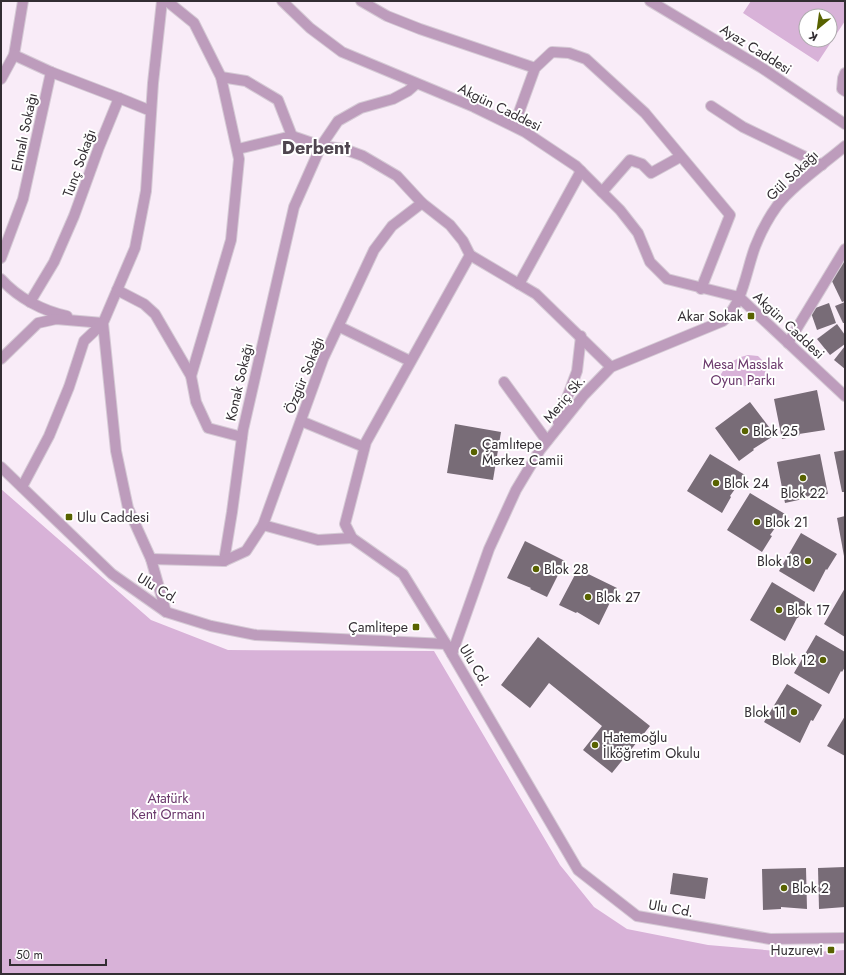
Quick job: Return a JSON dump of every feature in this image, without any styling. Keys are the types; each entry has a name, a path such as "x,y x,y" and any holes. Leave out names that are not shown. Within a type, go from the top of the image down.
{"street":[{"path":"1,79 14,55 23,1"},
{"path":"22,487 49,436 69,387 84,341 103,323 136,248 145,198 151,111 162,1"},
{"path":"167,1 194,23 221,77 238,149 231,240 191,376"},
{"name":"Akgün Caddesi","path":"282,1 310,28 342,52 474,107 514,126 576,166 620,210 638,233 650,262 667,280 739,297 845,396"},
{"path":"361,1 387,16 420,29 535,68"},
{"name":"Ayaz Caddesi","path":"650,1 762,68 845,124"},
{"path":"514,126 535,68 552,52 568,53 586,58 645,113 680,157 730,215 701,289"},
{"path":"14,55 51,72 151,111"},
{"name":"Elmalı Sokağı","path":"1,258 23,199 51,72"},
{"path":"845,73 842,89 845,91"},
{"path":"221,77 246,81 278,100 292,136"},
{"name":"Konak Sokağı","path":"224,561 242,437 294,207 321,146 338,121 361,108 393,99 408,91 416,84"},
{"name":"Tunç Sokağı","path":"30,302 54,262 74,216 99,147 119,98"},
{"path":"711,106 743,127 822,165"},
{"path":"238,149 292,136 321,146 344,149 363,156 397,176 422,203 450,225 463,241 470,255 536,294 581,336 611,367"},
{"name":"Gül Sokağı","path":"739,297 756,245 777,206 805,178 845,146"},
{"path":"602,192 630,160 642,164 651,173 680,157"},
{"path":"519,284 581,171"},
{"name":"Özgür Sokağı","path":"224,561 246,552 263,525 323,359 340,327 374,250 392,226 422,203"},
{"path":"788,343 845,249"},
{"path":"446,644 403,574 352,538 345,524 364,448 410,361 470,255"},
{"path":"1,280 10,289 30,302 59,314 103,323"},
{"path":"117,290 144,304 155,314 191,376 196,402 208,428 242,437"},
{"name":"Meriç Sk.","path":"452,654 490,549 516,490 548,441 584,395 611,367 723,321 730,315 739,297"},
{"path":"1,359 38,323 56,319 103,323"},
{"path":"103,323 116,451 128,508 151,559 166,612"},
{"path":"340,327 410,361"},
{"path":"555,432 577,371 581,336"},
{"path":"504,382 548,441"},
{"path":"301,421 364,448"},
{"name":"Ulu Cd.","path":"1,467 112,574 166,612 211,626 256,636 446,644 578,870 637,916 770,939 845,938"},
{"path":"263,525 318,540 352,538"},
{"path":"151,559 224,561"}],"green space":[{"path":"751,1 845,1 845,21 838,32 838,8 798,8 798,48 827,48 818,62 743,13"},
{"name":"Mesa Masslak Oyun Parkı","path":"748,355 758,356 766,364 765,376 754,384 743,386 731,384 719,379 726,366 738,358"},
{"name":"Atatürk Kent Ormanı","path":"1,489 151,620 228,650 434,651 560,865 594,907 627,929 708,945 800,953 845,950 845,974 1,974"}],"building":[{"path":"845,260 845,301 842,302 830,277"},
{"path":"845,302 845,323 843,323 835,306"},
{"path":"829,303 836,323 817,330 810,310"},
{"path":"837,324 845,335 845,344 830,355 817,339"},
{"path":"845,346 845,369 834,360"},
{"path":"817,390 825,430 799,434 800,435 782,439 774,399"},
{"name":"Blok 25","path":"750,402 775,435 753,449 754,450 739,461 715,428"},
{"name":"Çamlıtepe Merkez Camii","path":"455,424 501,432 493,480 447,473"},
{"path":"845,450 845,492 842,492 834,452"},
{"name":"Blok 24","path":"710,454 745,475 730,496 731,497 722,513 687,491"},
{"name":"Blok 22","path":"820,454 828,494 803,497 803,499 785,503 777,462"},
{"name":"Blok 21","path":"750,493 785,514 770,535 772,536 762,552 727,530"},
{"path":"845,516 845,555 844,556 837,518"},
{"name":"Blok 18","path":"801,533 837,554 827,570 826,569 814,592 779,571"},
{"name":"Blok 28","path":"525,541 565,561 547,597 530,589 531,588 507,578"},
{"name":"Blok 27","path":"578,569 617,588 599,625 577,612 576,613 559,605"},
{"name":"Blok 17","path":"772,582 807,603 785,641 750,620"},
{"path":"845,588 845,637 824,624"},
{"name":"Blok 12","path":"816,635 845,652 845,667 842,672 841,671 829,694 794,673"},
{"path":"538,637 650,726 612,773 583,750 602,726 549,683 530,708 501,685"},
{"name":"Blok 11","path":"787,684 822,705 813,721 811,720 800,743 764,722"},
{"path":"845,716 845,756 827,746"},
{"path":"845,867 845,907 819,909 818,868"},
{"name":"Blok 2","path":"806,868 807,909 781,907 781,909 763,910 762,869"},
{"path":"673,873 708,878 705,899 670,894"}],"place":[{"name":"Akar Sokak","path":"751,316"},
{"name":"Blok 25","path":"745,431"},
{"name":"Çamlıtepe Merkez Camii","path":"474,452"},
{"name":"Blok 22","path":"803,478"},
{"name":"Blok 24","path":"716,483"},
{"name":"Ulu Caddesi","path":"69,517"},
{"name":"Blok 21","path":"757,522"},
{"name":"Blok 18","path":"808,561"},
{"name":"Blok 28","path":"536,569"},
{"name":"Blok 27","path":"588,597"},
{"name":"Blok 17","path":"779,610"},
{"name":"Çamlitepe","path":"416,627"},
{"name":"Blok 12","path":"823,660"},
{"name":"Blok 11","path":"794,712"},
{"name":"Hatemoğlu İlköğretim Okulu","path":"595,745"},
{"name":"Blok 2","path":"784,888"},
{"name":"Huzurevi","path":"831,950"}],"district":[{"name":"Derbent","path":"316,148"}]}
